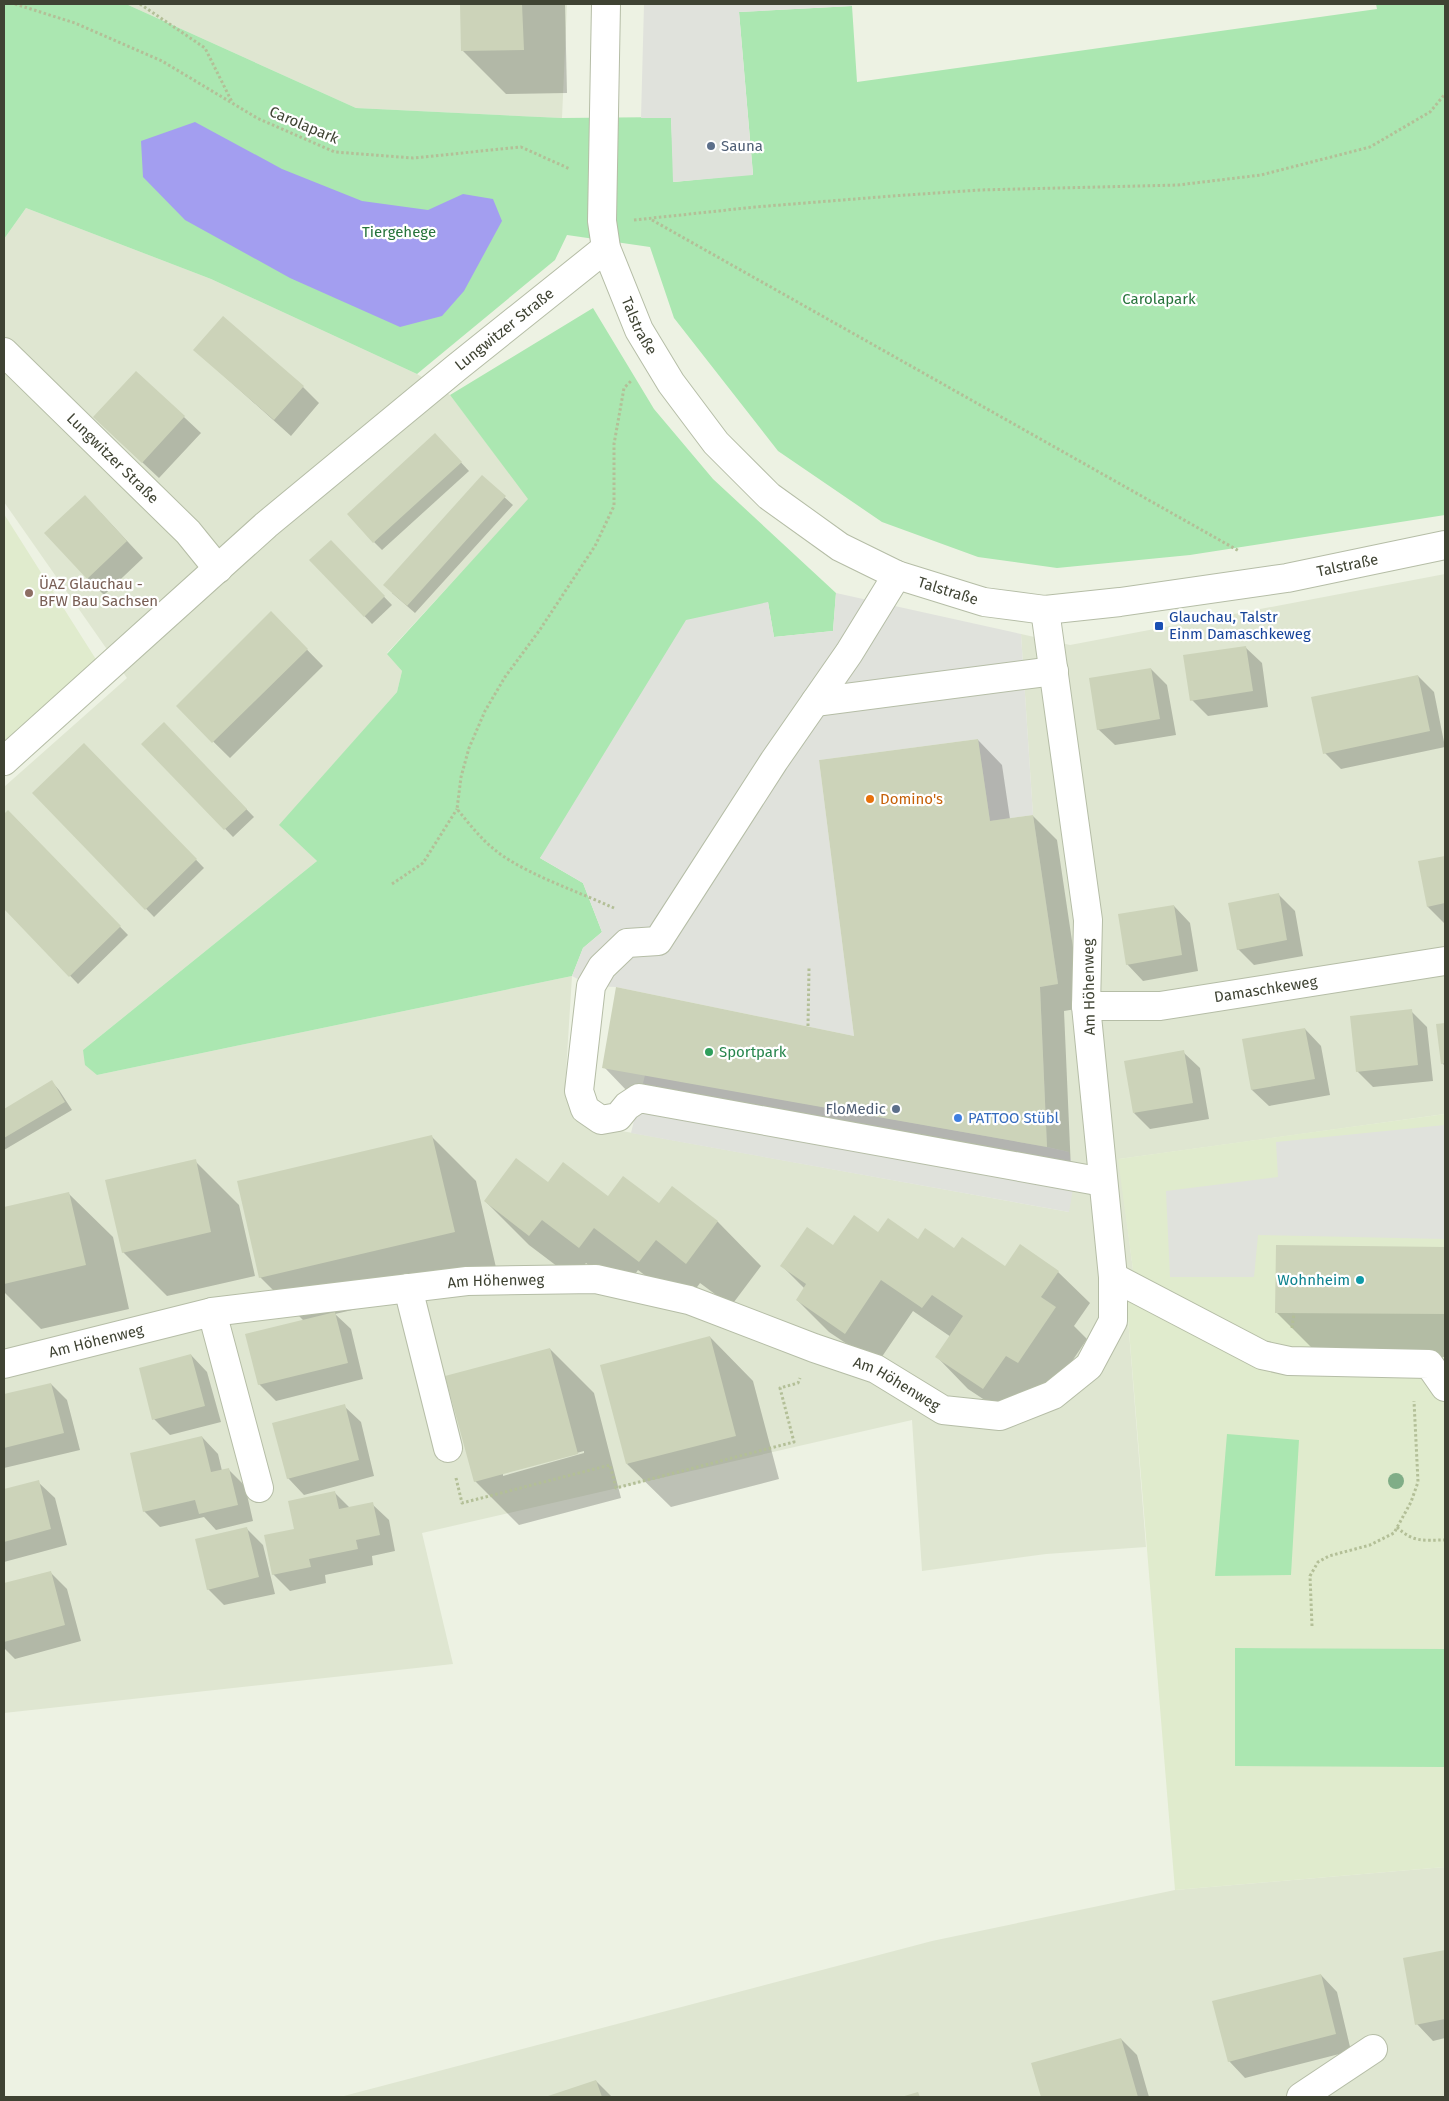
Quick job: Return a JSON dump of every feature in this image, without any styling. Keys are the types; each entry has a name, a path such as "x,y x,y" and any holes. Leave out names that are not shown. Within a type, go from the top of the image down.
{"street":[{"path":"606,4 602,221 606,248"},
{"name":"Talstraße","path":"606,248 639,330 671,383 716,444 769,496 840,547 897,575 984,602 1045,610 1120,602 1287,578 1445,545"},
{"name":"Lungwitzer Straße","path":"4,762 266,525 456,368 606,248"},
{"name":"Lungwitzer Straße","path":"4,352 188,532 218,569"},
{"path":"897,575 815,702 774,760 658,941 627,942 602,967 591,986 579,1091 585,1109 601,1120 618,1117 627,1106 639,1098 1103,1182"},
{"name":"Am Höhenweg","path":"4,1364 212,1312 467,1281 596,1279 689,1300 814,1348 876,1369 943,1410 1000,1416 1053,1396 1089,1366 1112,1321 1114,1276 1086,1006 1088,920 1045,610"},
{"path":"815,702 1054,671"},
{"name":"Damaschkeweg","path":"1086,1006 1160,1006 1445,961"},
{"path":"1114,1276 1262,1355 1289,1360 1429,1364 1445,1387"},
{"path":"408,1288 448,1448"},
{"path":"212,1312 259,1488"},
{"path":"1302,2097 1373,2049"}],"path":[{"name":"Carolapark","path":"15,4 75,23 162,61 257,118 335,152 413,158 521,147 603,184"},
{"path":"140,4 205,48 232,103"},
{"path":"602,221 652,220 755,207 892,196 980,190 1178,185 1261,175 1370,147 1430,112 1445,94"},
{"path":"652,220 1287,578"},
{"path":"392,884 423,863 457,809 461,777 468,748 485,711 505,677 539,631 606,528 614,506 614,444 624,388 655,357"},
{"path":"457,809 478,835 502,856 522,867 614,908"},
{"path":"808,1026 809,968"},
{"path":"1291,1336 1294,1313"},
{"path":"448,1448 462,1503 610,1465 616,1488 794,1442 780,1388 798,1383 814,1348"},
{"path":"1312,1626 1310,1576 1318,1562 1329,1556 1370,1546 1394,1533 1411,1502 1418,1482 1412,1363"},
{"path":"1397,1527 1408,1537 1418,1540 1445,1540"}],"shaded area":[{"path":"126,4 567,4 562,118 356,108"},
{"path":"644,4 851,4 852,6 739,12 753,175 673,182 671,118 641,118"},
{"path":"195,122 282,169 362,201 428,210 463,194 493,199 502,221 464,291 442,316 400,327 290,278 185,220 143,177 141,141"},
{"path":"26,208 211,279 417,374 450,395 529,499 387,653 402,671 397,692 280,825 317,861 83,1050 97,1075 572,976 565,1088 573,1110 594,1126 1069,1212 1069,1152 1047,1147 1040,987 1058,983 1033,815 1021,634 1070,645 1445,574 1445,1114 1119,1159 1133,1270 1127,1306 1146,1547 1046,1554 922,1571 912,1420 422,1533 453,1664 4,1713 4,787 127,678 4,502 4,239"},
{"name":"ÜAZ Glauchau - BFW Bau Sachsen","path":"4,514 104,672 4,761"},
{"path":"836,593 1021,634 1033,815 990,821 978,739 819,760 854,1036 616,987 591,986 572,976 583,948 602,932 583,883 540,858 686,620 768,602 774,637 833,631"},
{"path":"645,1075 1069,1152 1075,1177 1069,1212 631,1133"},
{"path":"1445,1114 1445,1867 1175,1890 1127,1306 1133,1270 1118,1159"},
{"path":"1445,1125 1445,1239 1258,1235 1254,1277 1170,1277 1166,1191 1278,1177 1276,1142"},
{"path":"1445,1867 1445,2097 340,2097 932,1941 1175,1890"}],"green space":[{"name":"Carolapark","path":"4,4 126,4 356,108 562,118 671,117 674,182 753,174 739,12 852,6 857,82 1377,9 1376,4 1445,4 1445,515 1190,555 1057,568 978,557 882,522 778,451 674,318 650,247 567,235 555,260 417,374 211,279 26,208 4,239"},
{"path":"593,308 654,409 713,479 836,593 833,631 774,637 768,602 540,858 583,883 602,932 583,948 572,976 97,1075 85,1065 83,1050 317,861 279,825 397,692 402,671 387,654 528,499 450,395"},
{"path":"1227,1434 1299,1440 1291,1575 1215,1576"},
{"path":"1235,1648 1445,1649 1445,1767 1235,1766"}],"building":[{"path":"460,4 522,4 524,50 461,51"},
{"path":"223,316 304,386 274,420 193,350"},
{"path":"136,371 185,416 142,463 93,417"},
{"path":"435,433 462,462 373,543 347,514"},
{"path":"482,475 506,496 407,606 383,585"},
{"path":"85,495 127,541 87,579 44,533"},
{"path":"331,540 385,596 364,617 309,560"},
{"path":"271,611 308,649 212,743 176,706"},
{"path":"1246,646 1253,691 1190,701 1183,655"},
{"path":"1151,668 1160,719 1097,730 1089,678"},
{"path":"1418,675 1430,731 1323,754 1311,697"},
{"path":"164,722 247,809 224,830 141,744"},
{"path":"978,739 990,821 1033,815 1058,984 1040,987 1047,1147 602,1068 616,987 854,1036 819,760"},
{"path":"84,743 197,859 145,910 32,793"},
{"path":"8,810 121,926 69,977 4,909 4,814"},
{"path":"1445,856 1445,903 1427,907 1418,861"},
{"path":"1279,893 1287,940 1237,950 1228,903"},
{"path":"1174,905 1182,955 1126,965 1118,914"},
{"path":"1412,1009 1418,1065 1356,1072 1350,1016"},
{"path":"1445,1023 1445,1063 1441,1064 1436,1024"},
{"path":"1305,1028 1315,1079 1251,1090 1242,1039"},
{"path":"1184,1050 1193,1103 1133,1113 1124,1061"},
{"path":"52,1080 65,1102 4,1138 4,1109"},
{"path":"432,1135 455,1232 259,1278 237,1181"},
{"path":"516,1158 548,1182 563,1162 608,1196 623,1176 659,1203 672,1186 718,1221 686,1264 656,1240 639,1262 594,1228 579,1248 542,1220 529,1236 484,1201"},
{"path":"196,1159 211,1232 122,1253 105,1180"},
{"path":"69,1192 86,1265 4,1284 4,1207"},
{"path":"854,1215 878,1232 888,1218 918,1239 925,1228 954,1248 962,1237 1005,1266 1020,1244 1059,1271 1041,1297 1056,1307 1018,1363 1006,1356 983,1389 935,1357 963,1316 932,1295 922,1308 881,1280 845,1334 796,1300 806,1284 780,1266 807,1227 833,1245"},
{"name":"Wohnheim","path":"1276,1245 1445,1247 1445,1314 1275,1313"},
{"path":"335,1312 348,1363 258,1385 245,1334"},
{"path":"710,1336 736,1436 626,1464 600,1365"},
{"path":"550,1348 578,1454 474,1482 445,1376"},
{"path":"191,1354 205,1406 152,1420 139,1368"},
{"path":"51,1383 64,1433 4,1448 4,1394"},
{"path":"345,1404 359,1460 287,1479 272,1423"},
{"path":"202,1436 211,1472 229,1468 238,1505 199,1514 195,1500 143,1512 130,1453"},
{"path":"39,1480 51,1529 4,1542 4,1489"},
{"path":"335,1491 339,1509 373,1502 380,1535 356,1540 358,1549 309,1559 311,1567 272,1575 264,1535 294,1529 288,1501"},
{"path":"247,1527 259,1577 207,1590 195,1539"},
{"path":"51,1571 65,1625 4,1642 4,1583"},
{"path":"1445,1950 1445,2019 1415,2025 1403,1958"},
{"path":"1321,1974 1336,2034 1228,2062 1212,2001"},
{"path":"1121,2038 1138,2097 1041,2097 1031,2063"},
{"path":"596,2080 602,2097 545,2097"},
{"path":"918,2092 920,2097 901,2097"}],"place":[{"name":"Sauna","path":"711,146"},
{"name":"ÜAZ Glauchau - BFW Bau Sachsen","path":"29,593"},
{"name":"Glauchau, Talstr Einm Damaschkeweg","path":"1159,626"},
{"name":"Domino's","path":"870,799"},
{"name":"Sportpark","path":"709,1052"},
{"name":"FloMedic","path":"896,1109"},
{"name":"PATTOO Stübl","path":"958,1118"},
{"name":"Wohnheim","path":"1360,1280"}],"park label":[{"name":"Tiergehege","path":"399,232"}]}
